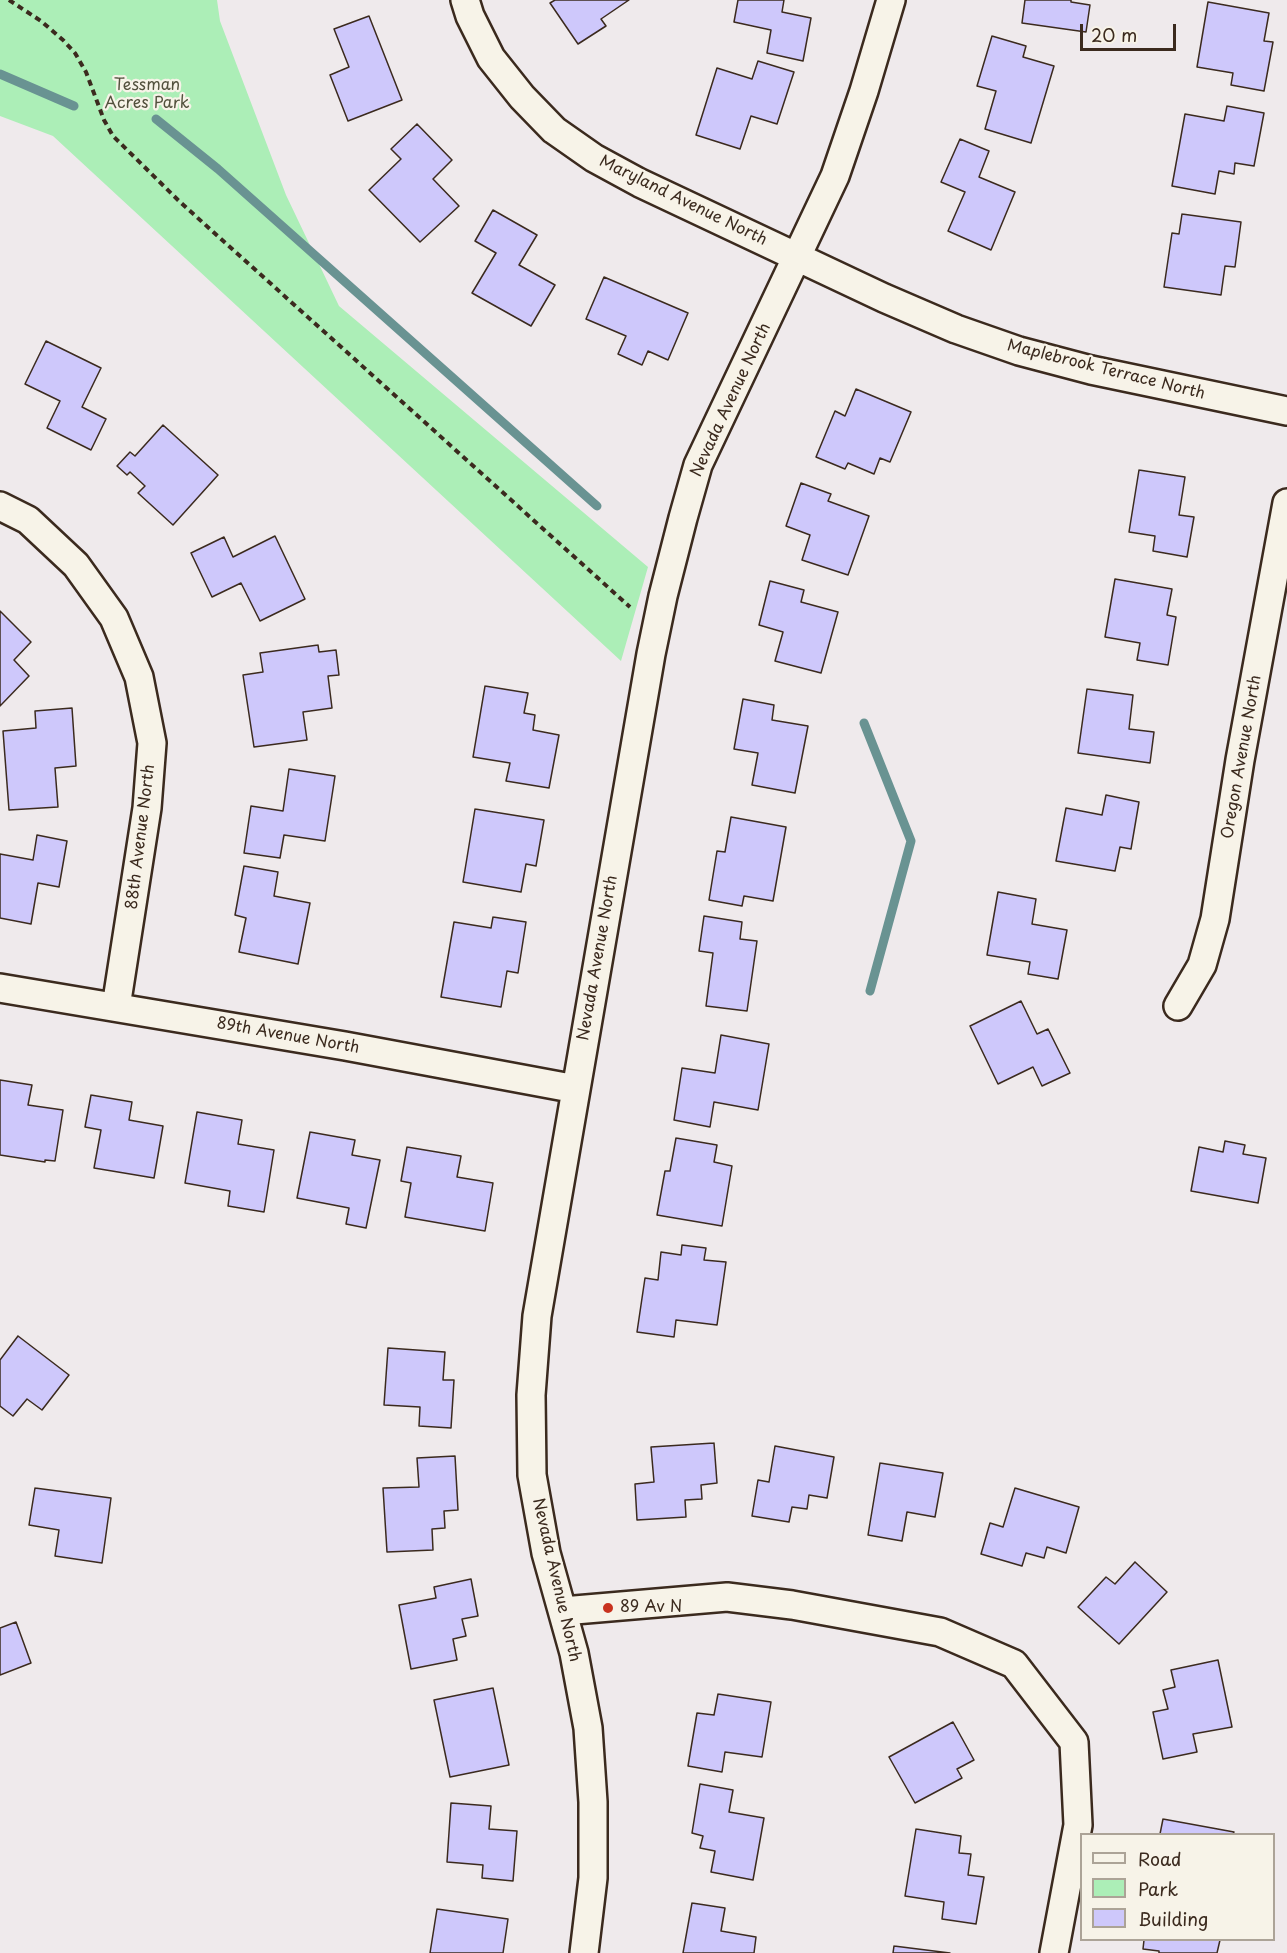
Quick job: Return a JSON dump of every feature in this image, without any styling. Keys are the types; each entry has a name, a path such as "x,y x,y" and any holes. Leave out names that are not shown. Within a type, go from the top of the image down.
{"street":[{"name":"Maryland Avenue North","path":"465,0 470,16 491,58 522,97 554,130 594,158 640,183 798,256"},
{"name":"Nevada Avenue North","path":"584,1953 593,1878 593,1802 588,1728 574,1653 546,1553 532,1475 531,1395 537,1316 658,618 698,465 835,176 864,92 891,0"},
{"name":"Maplebrook Terrace North","path":"798,256 884,298 956,329 1019,351 1091,370 1287,411"},
{"name":"Oregon Avenue North","path":"1178,1006 1202,964 1215,919 1240,760 1287,503"},
{"name":"88th Avenue North","path":"0,506 28,520 76,565 114,618 139,678 152,743 147,808 116,1007"},
{"name":"89th Avenue North","path":"0,988 345,1046 576,1089"},
{"path":"563,1611 727,1597 792,1605 940,1632 1014,1664 1074,1742 1078,1825 1055,1948"}],"path":[{"path":"9,0 41,21 75,53 86,72 104,120 114,136 180,202 611,593 636,613 658,618"}],"green space":[{"name":"Tessman Acres Park","path":"0,0 217,0 220,21 286,195 339,306 648,567 621,661 53,136 0,116"}],"building":[{"path":"555,0 629,0 601,19 606,26 578,44 550,3"},
{"path":"738,0 784,0 782,12 811,18 803,61 767,53 771,30 734,22"},
{"path":"1025,0 1071,0 1071,2 1090,5 1086,32 1022,23"},
{"path":"1208,2 1269,13 1264,41 1273,42 1264,91 1231,85 1233,73 1197,67"},
{"path":"369,16 402,100 348,121 330,75 349,67 334,29"},
{"path":"992,36 1026,46 1023,57 1054,66 1031,143 985,129 996,91 977,86"},
{"path":"758,61 794,72 777,124 751,116 740,149 696,135 717,68 752,79"},
{"path":"1227,106 1264,113 1254,166 1235,163 1234,174 1219,171 1215,194 1172,186 1185,114 1224,121"},
{"path":"417,124 452,160 433,179 459,206 420,242 369,190 401,159 391,149"},
{"path":"960,139 989,151 979,177 1015,192 991,250 948,231 965,192 941,182"},
{"path":"493,210 537,235 519,265 555,285 531,326 472,293 496,253 475,241"},
{"path":"1182,214 1241,222 1235,267 1225,266 1221,295 1164,287 1172,233 1179,234"},
{"path":"604,277 688,313 668,360 648,351 642,365 618,354 626,336 586,319"},
{"path":"46,341 101,368 82,407 106,419 91,450 47,428 60,401 25,384"},
{"path":"856,389 911,412 890,462 880,458 874,474 848,463 845,469 816,457 835,411 845,416"},
{"path":"163,425 218,475 173,525 138,493 145,486 130,472 127,475 117,466 130,452 135,456"},
{"path":"1139,470 1185,477 1179,515 1194,517 1187,557 1153,551 1155,536 1129,532"},
{"path":"801,483 831,494 828,501 869,516 848,575 802,560 810,535 786,526"},
{"path":"275,536 305,599 260,621 241,583 212,597 191,553 224,537 233,557"},
{"path":"1115,579 1172,589 1167,615 1176,617 1168,665 1137,660 1140,643 1105,637"},
{"path":"770,581 804,590 801,602 838,612 821,673 775,661 783,632 759,625"},
{"path":"0,611 31,642 14,660 29,676 0,706"},
{"path":"318,645 319,652 336,650 339,675 328,676 332,708 303,712 307,740 254,747 243,675 263,672 260,653"},
{"path":"485,686 528,693 524,713 535,715 533,730 559,735 549,788 506,781 510,763 473,757"},
{"path":"1087,689 1133,695 1129,729 1154,732 1150,763 1078,753"},
{"path":"743,699 774,705 772,720 808,726 795,793 752,785 758,753 734,749"},
{"path":"72,708 76,766 55,768 58,807 9,810 3,731 36,728 35,711"},
{"path":"289,769 335,776 325,841 284,835 280,858 244,853 251,806 283,811"},
{"path":"1106,795 1139,802 1131,849 1120,847 1115,871 1056,861 1066,808 1102,815"},
{"path":"475,809 544,820 536,866 526,864 521,892 463,882"},
{"path":"731,817 786,827 773,901 744,896 742,906 709,900 717,851 725,852"},
{"path":"37,835 67,841 59,887 38,883 31,924 0,918 0,854 33,860"},
{"path":"244,866 278,872 274,896 310,903 298,964 239,952 246,918 235,915"},
{"path":"998,892 1036,899 1032,924 1067,930 1058,979 1028,974 1030,962 987,955"},
{"path":"704,916 742,922 740,939 757,941 747,1011 706,1006 713,953 699,951"},
{"path":"493,917 526,922 518,973 507,971 501,1007 441,997 454,922 491,928"},
{"path":"1021,1001 1037,1034 1048,1029 1070,1073 1042,1086 1033,1067 998,1084 970,1026"},
{"path":"721,1035 769,1044 758,1110 714,1102 710,1127 674,1120 682,1068 715,1073"},
{"path":"0,1080 32,1085 28,1105 63,1110 55,1161 45,1160 45,1162 0,1155"},
{"path":"91,1095 132,1102 129,1120 163,1126 154,1178 94,1168 101,1130 85,1127"},
{"path":"197,1112 242,1120 238,1144 274,1150 264,1212 228,1206 230,1191 185,1183"},
{"path":"310,1132 355,1140 352,1155 380,1160 366,1228 346,1224 349,1208 297,1198"},
{"path":"676,1138 717,1145 714,1162 732,1166 722,1226 657,1215 665,1171 670,1171"},
{"path":"1225,1141 1245,1145 1243,1154 1266,1158 1258,1203 1191,1191 1199,1147 1223,1152"},
{"path":"407,1147 461,1156 457,1177 493,1183 485,1231 405,1217 411,1183 401,1181"},
{"path":"682,1245 706,1248 704,1260 726,1262 717,1325 676,1320 674,1337 637,1332 645,1278 658,1280 661,1252 681,1255"},
{"path":"18,1336 69,1375 42,1410 27,1399 13,1416 0,1406 0,1360"},
{"path":"388,1348 445,1352 443,1380 454,1380 451,1428 419,1426 420,1407 384,1405"},
{"path":"714,1443 717,1483 701,1485 702,1499 685,1500 686,1517 637,1520 635,1484 654,1482 651,1447"},
{"path":"775,1446 834,1457 827,1498 809,1495 807,1509 792,1507 789,1522 752,1516 758,1480 769,1482"},
{"path":"455,1456 458,1510 444,1511 445,1528 432,1529 433,1550 387,1552 383,1488 419,1487 417,1458"},
{"path":"880,1463 943,1473 935,1517 907,1512 902,1541 868,1535"},
{"path":"35,1488 111,1498 102,1563 55,1556 59,1530 29,1525"},
{"path":"1015,1488 1079,1507 1066,1553 1047,1547 1044,1558 1026,1553 1022,1566 981,1554 990,1523 1003,1527"},
{"path":"1135,1562 1167,1592 1119,1644 1078,1607 1106,1577 1115,1584"},
{"path":"471,1579 478,1616 462,1619 466,1636 453,1639 457,1660 411,1669 399,1605 436,1598 434,1587"},
{"path":"16,1622 31,1663 0,1675 0,1628"},
{"path":"1218,1660 1232,1727 1193,1734 1197,1752 1163,1759 1153,1712 1168,1709 1163,1690 1175,1687 1171,1670"},
{"path":"493,1688 509,1765 450,1777 434,1700"},
{"path":"718,1694 771,1702 762,1757 725,1752 722,1772 688,1766 697,1713 714,1715"},
{"path":"953,1722 974,1760 957,1769 962,1778 915,1803 889,1757"},
{"path":"700,1784 733,1790 729,1812 764,1818 753,1880 711,1872 715,1851 700,1848 703,1836 692,1833"},
{"path":"451,1803 491,1806 489,1829 517,1831 513,1881 482,1878 483,1865 447,1862"},
{"path":"1163,1819 1234,1832 1234,1833 1160,1833"},
{"path":"916,1829 961,1836 959,1853 971,1854 968,1875 984,1877 976,1924 942,1919 944,1902 905,1896"},
{"path":"692,1903 725,1908 721,1931 756,1937 754,1953 683,1953"},
{"path":"437,1909 508,1919 503,1953 430,1953"},
{"path":"1144,1941 1220,1941 1217,1953 1159,1953 1159,1951 1143,1949"},
{"path":"894,1946 950,1953 893,1953"}],"waterway":[{"path":"0,74 74,106"},
{"path":"156,119 218,169 597,506"},
{"path":"864,723 911,841 870,991"}],"place":[{"name":"89 Av N","path":"608,1608"}]}
